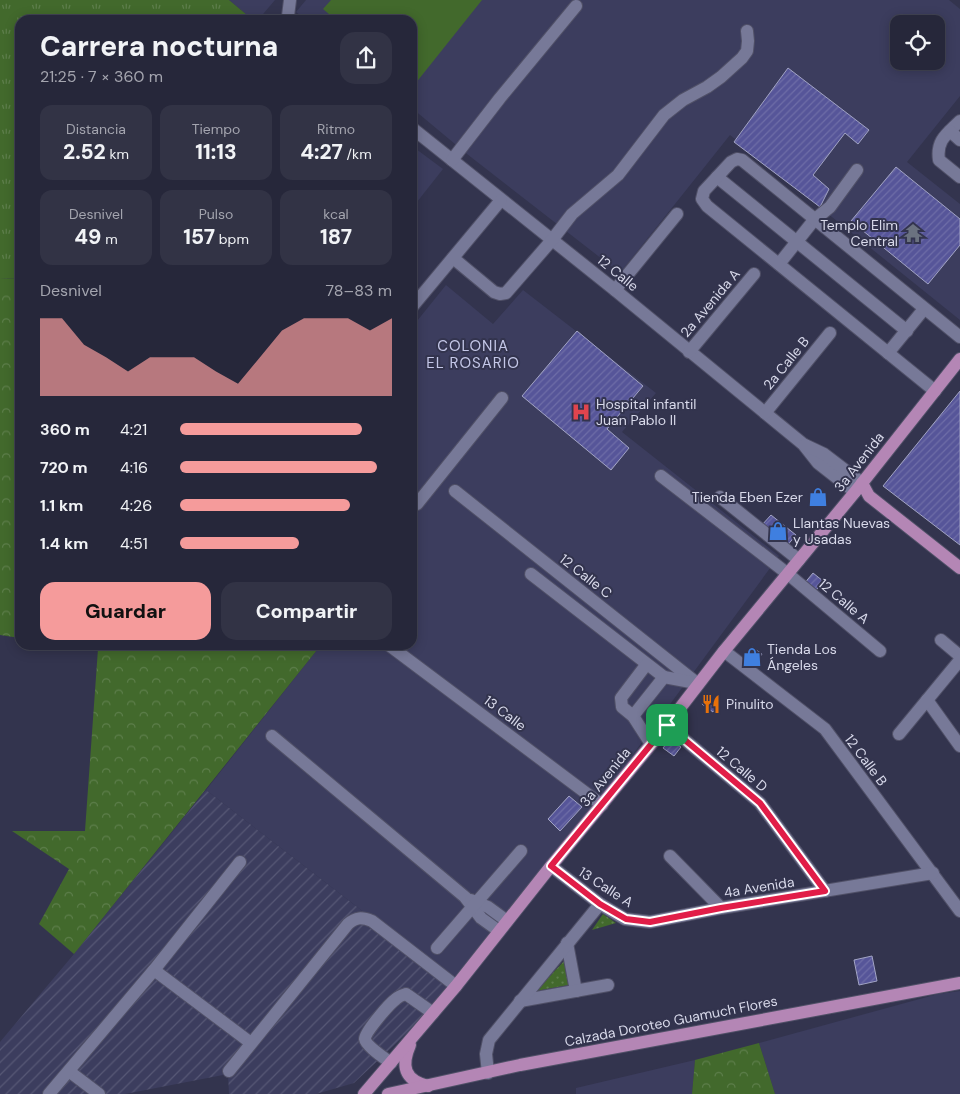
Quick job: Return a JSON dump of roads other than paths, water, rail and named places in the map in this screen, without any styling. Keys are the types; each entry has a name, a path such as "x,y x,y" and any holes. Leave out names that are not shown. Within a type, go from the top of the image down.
{"main road":[{"name":"3a Avenida","path":"364,1094 456,986 960,359"},
{"name":"12 Calle","path":"858,488 960,568"},
{"name":"Calzada Doroteo Guamuch Flores","path":"388,1094 414,1092 428,1086 530,1063 960,983"},
{"path":"412,1038 406,1056 407,1072 412,1080 428,1086"}],"street":[{"path":"288,15 290,0"},
{"path":"452,160 576,6"},
{"path":"453,258 494,292 506,293 572,214 618,175 664,115 683,100 721,77 742,58 747,51 747,30"},
{"path":"960,121 943,138 938,148 939,160 960,177"},
{"path":"950,131 960,140"},
{"name":"12 Calle","path":"417,132 615,290 803,444 824,454 858,488"},
{"path":"935,391 707,206 702,199 704,191 731,162 742,160 960,337"},
{"path":"779,264 814,220 830,207 857,170"},
{"path":"717,177 907,331"},
{"path":"417,301 501,200"},
{"path":"615,290 677,214"},
{"name":"2a Avenida A","path":"689,352 754,274"},
{"path":"888,353 924,309"},
{"name":"2a Calle B","path":"765,413 830,333"},
{"path":"417,504 502,398"},
{"name":"12 Calle A","path":"661,476 788,574 880,651"},
{"name":"12 Calle C","path":"455,491 698,684"},
{"path":"720,497 799,560"},
{"path":"531,574 664,677 698,684"},
{"path":"941,640 960,656"},
{"name":"13 Calle","path":"395,650 602,805"},
{"name":"12 Calle B","path":"724,651 825,729 960,911"},
{"path":"899,734 960,660"},
{"path":"646,664 621,698 622,708 633,716 651,744"},
{"path":"633,716 664,677"},
{"path":"927,700 960,746"},
{"name":"12 Calle D","path":"667,725 760,803 825,891"},
{"path":"272,736 472,902 488,907 503,926"},
{"path":"436,948 472,902 520,852"},
{"path":"670,856 721,908"},
{"path":"49,1094 70,1072 154,970 240,862"},
{"name":"13 Calle A","path":"551,866 600,904 626,919 650,922"},
{"name":"4a Avenida","path":"650,922 721,908 933,873"},
{"path":"488,1073 486,1054 489,1040 600,904"},
{"path":"229,1071 354,918 363,917 372,921 456,986"},
{"path":"567,943 576,992"},
{"path":"154,970 251,1043"},
{"path":"520,1001 576,992 608,984"},
{"path":"391,1063 367,1044 365,1039 367,1032 397,997 406,994 433,1013"},
{"path":"70,1072 99,1094"}],"place":[{"name":"Templo Elim Central","path":"913,233"},
{"name":"Hospital infantil Juan Pablo II","path":"581,412"},
{"name":"Tienda Eben Ezer","path":"818,497"},
{"name":"Llantas Nuevas y Usadas","path":"778,531"},
{"name":"Tienda Los Ángeles","path":"752,657"},
{"name":"Pinulito","path":"711,704"}],"district":[{"name":"COLONIA EL ROSARIO","path":"473,354"}]}
